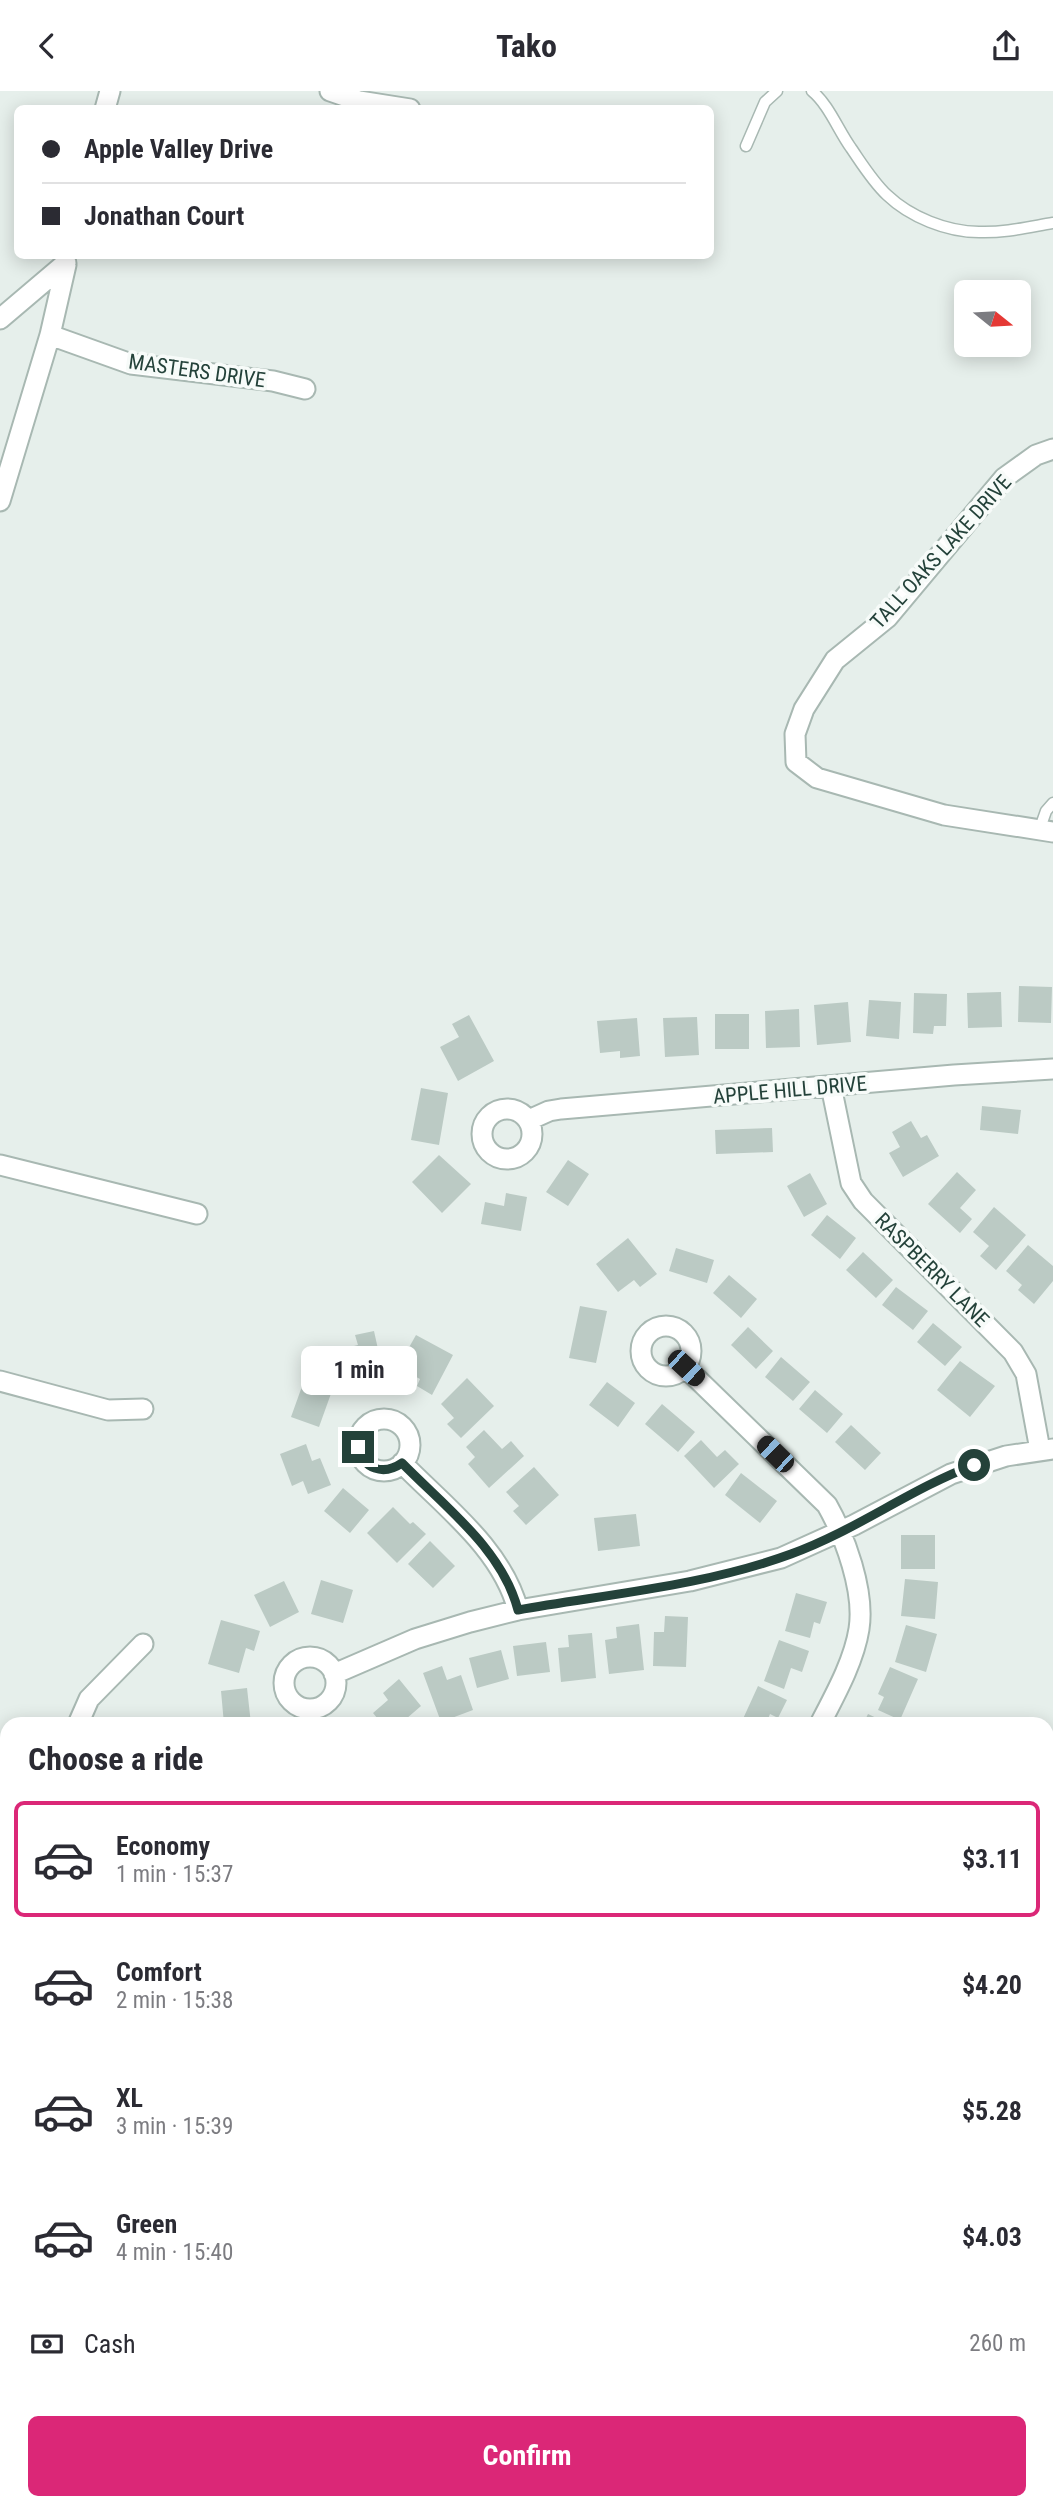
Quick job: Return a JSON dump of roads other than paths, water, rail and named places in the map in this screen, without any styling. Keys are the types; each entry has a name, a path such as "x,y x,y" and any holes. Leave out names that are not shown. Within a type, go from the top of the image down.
{"street":[{"path":"330,91 359,101 384,105"},
{"path":"0,319 67,260"},
{"path":"0,501 50,335 67,260"},
{"name":"MASTERS DRIVE","path":"50,335 131,365 273,381 305,389"},
{"name":"TALL OAKS LAKE DRIVE","path":"1046,832 944,815 817,778 796,762 795,734 804,709 835,660 888,617 1004,478 1036,455 1053,449"},
{"name":"APPLE HILL DRIVE","path":"529,1120 561,1109 1053,1069"},
{"name":"RASPBERRY LANE","path":"831,1086 851,1183 863,1201 1013,1352 1026,1374 1047,1450"},
{"path":"0,1165 197,1214"},
{"path":"686,1368 827,1504 842,1531 859,1598 859,1632 823,1717"},
{"path":"0,1381 108,1410 143,1409"},
{"path":"334,1674 415,1639 518,1610 727,1573 794,1553 951,1474 994,1459 1047,1450"},
{"path":"402,1463 494,1558 506,1576 518,1610"},
{"path":"81,1717 89,1699 143,1644"}],"lane":[{"path":"747,146 765,102 777,91"},
{"path":"814,91 869,174 887,196 910,211 933,223 959,231 1003,232 1053,223"},
{"path":"1046,832 1046,811 1053,803"}]}
